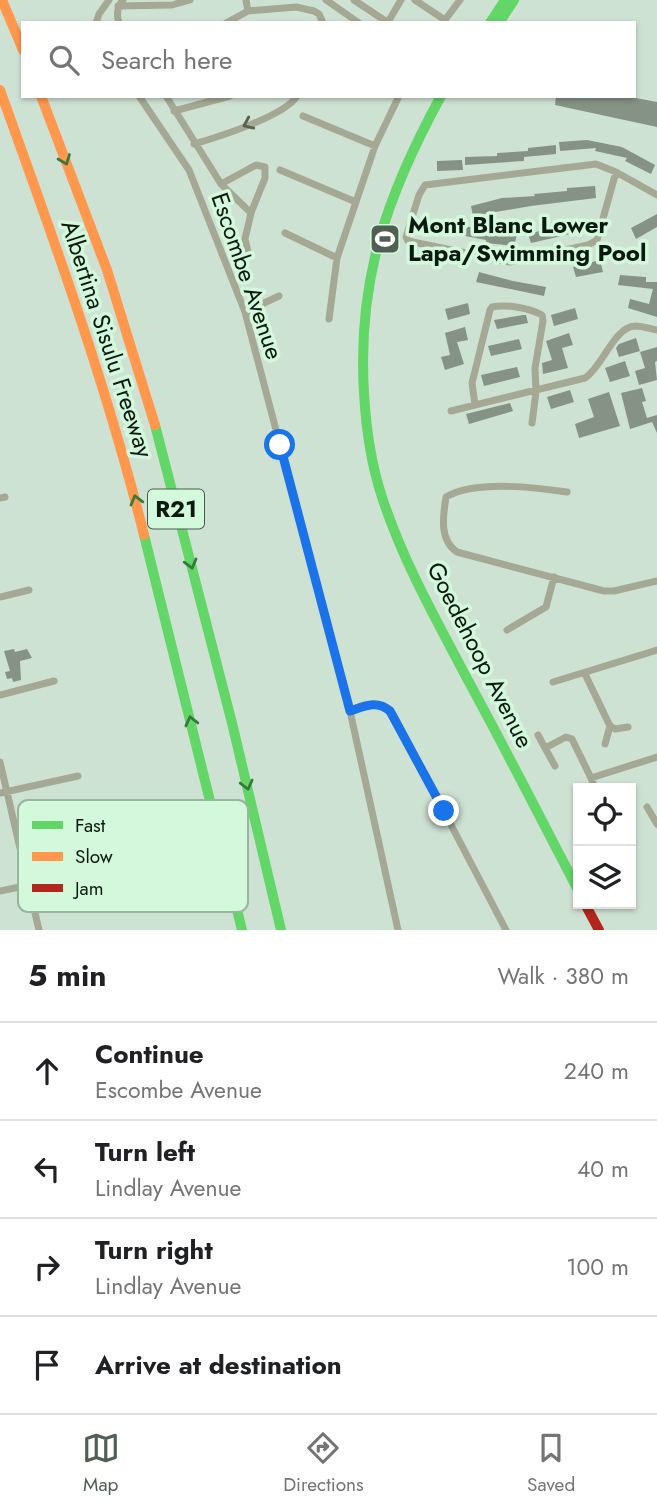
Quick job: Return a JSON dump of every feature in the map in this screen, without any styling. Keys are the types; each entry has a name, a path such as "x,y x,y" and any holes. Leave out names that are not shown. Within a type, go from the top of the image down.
{"main road":[{"path":"2,0 21,45"},
{"path":"491,21 505,0"},
{"path":"500,21 514,0"},
{"name":"Albertina Sisulu Freeway","path":"0,90 70,284 124,456 210,800"},
{"name":"Albertina Sisulu Freeway","path":"42,98 107,270 146,391 232,723 281,930"},
{"name":"Goedehoop Avenue","path":"440,98 401,171 372,257 360,351 367,431 386,511 418,582 573,881"},
{"path":"588,909 599,930"},
{"name":"Albertina Sisulu Freeway","path":"238,912 242,930"}],"street":[{"path":"97,21 109,0"},
{"path":"118,21 121,3 172,5 190,0"},
{"path":"246,0 248,11"},
{"path":"326,0 356,21"},
{"path":"354,0 386,21"},
{"path":"389,21 401,0"},
{"path":"415,0 442,21 460,0"},
{"path":"230,21 248,11 296,7 319,14 322,21"},
{"name":"Escombe Avenue","path":"140,98 189,170 245,312 350,711 398,930"},
{"path":"167,98 220,184 251,213"},
{"path":"174,111 223,98"},
{"path":"194,144 224,135 286,109 295,98"},
{"path":"329,319 337,258 374,146 398,98"},
{"path":"303,116 374,146"},
{"path":"220,184 256,165 261,164 264,167 265,177 251,213 245,239 250,256"},
{"path":"616,172 597,240 588,245 510,262 408,241 406,237 419,195 425,185 590,164 601,165 616,172 657,195"},
{"path":"280,170 356,202"},
{"path":"285,233 337,258"},
{"path":"245,312 279,296"},
{"path":"475,405 472,383 490,310 495,306 533,311 542,315 543,321 532,423"},
{"path":"451,411 571,383 592,374 625,328 636,326 657,330"},
{"path":"567,492 525,488 469,488 446,498 443,514 447,540 453,550 614,592 657,581"},
{"path":"507,630 547,607 554,577"},
{"path":"0,597 29,590"},
{"path":"553,682 657,650"},
{"path":"585,674 610,726 615,729 628,727"},
{"path":"0,695 54,681"},
{"path":"350,711 373,704 386,707 394,716 506,930"},
{"path":"604,744 610,726"},
{"path":"538,735 555,766"},
{"path":"545,748 571,737 593,783"},
{"path":"591,778 657,757"},
{"path":"0,762 3,792 18,848"},
{"path":"3,792 78,776"},
{"path":"647,807 657,824"},
{"path":"0,891 18,887"},
{"path":"35,912 39,930"}],"building":[{"path":"556,98 636,98 657,102 657,127 555,105"},
{"path":"587,140 622,147 655,165 651,174 625,161 627,158 595,151 596,148 560,151 559,142"},
{"path":"556,145 556,154 524,157 524,161 465,165 465,157 497,156 497,153 528,151 528,148"},
{"path":"462,160 463,170 437,171 437,161"},
{"path":"595,186 596,198 473,216 471,206 502,198 535,196 534,194 567,191 567,188"},
{"path":"657,214 657,227 636,239 631,228"},
{"path":"585,219 588,230 531,243 528,234"},
{"path":"425,220 483,229 483,232 517,235 514,246 486,243 486,240 455,234 423,231"},
{"path":"600,260 603,272 576,277 573,267"},
{"path":"479,272 546,287 544,296 476,282"},
{"path":"620,275 646,277 646,282 657,282 657,317 628,308 630,299 649,304 653,289 618,285"},
{"path":"468,303 470,314 448,320 445,309"},
{"path":"575,308 578,319 554,326 551,315"},
{"path":"526,315 528,323 497,329 494,320"},
{"path":"465,327 468,340 457,342 464,364 445,370 441,357 450,355 445,333"},
{"path":"569,333 573,345 562,348 568,368 543,374 542,363 552,360 546,341"},
{"path":"636,338 640,351 619,357 616,348 619,344"},
{"path":"519,339 522,349 491,356 488,346"},
{"path":"657,347 657,380 639,385 635,371 645,368 640,352"},
{"path":"625,361 630,376 610,382 605,368"},
{"path":"517,367 520,377 484,386 481,375"},
{"path":"642,388 646,401 642,402 647,418 657,415 657,433 652,422 630,429 621,393"},
{"path":"570,390 574,402 551,409 547,397"},
{"path":"609,392 620,426 579,438 575,424 594,417 588,399"},
{"path":"510,403 513,411 469,424 466,414"},
{"path":"14,649 15,652 27,649 32,658 20,661 21,680 13,682 12,678 7,679 5,672 10,671 4,651"}],"traffic: fast":[{"path":"491,21 505,0"},
{"path":"500,21 514,0"},
{"path":"440,98 405,168 391,203 371,275 365,312 363,352 370,446 382,497 411,569 573,880"},
{"path":"155,425 232,723 281,930"},
{"path":"144,535 210,800"},
{"path":"238,912 242,930"}],"traffic: slow":[{"path":"2,0 21,45"},
{"path":"0,90 96,366 144,535"},
{"path":"42,98 107,270 155,425"}],"traffic: jam":[{"path":"588,909 599,930"}],"place":[{"name":"Mont Blanc Lower Lapa/Swimming Pool","path":"385,239"}],"route":[{"path":"280,445 350,711 373,704 386,707 390,711 444,811"}]}
